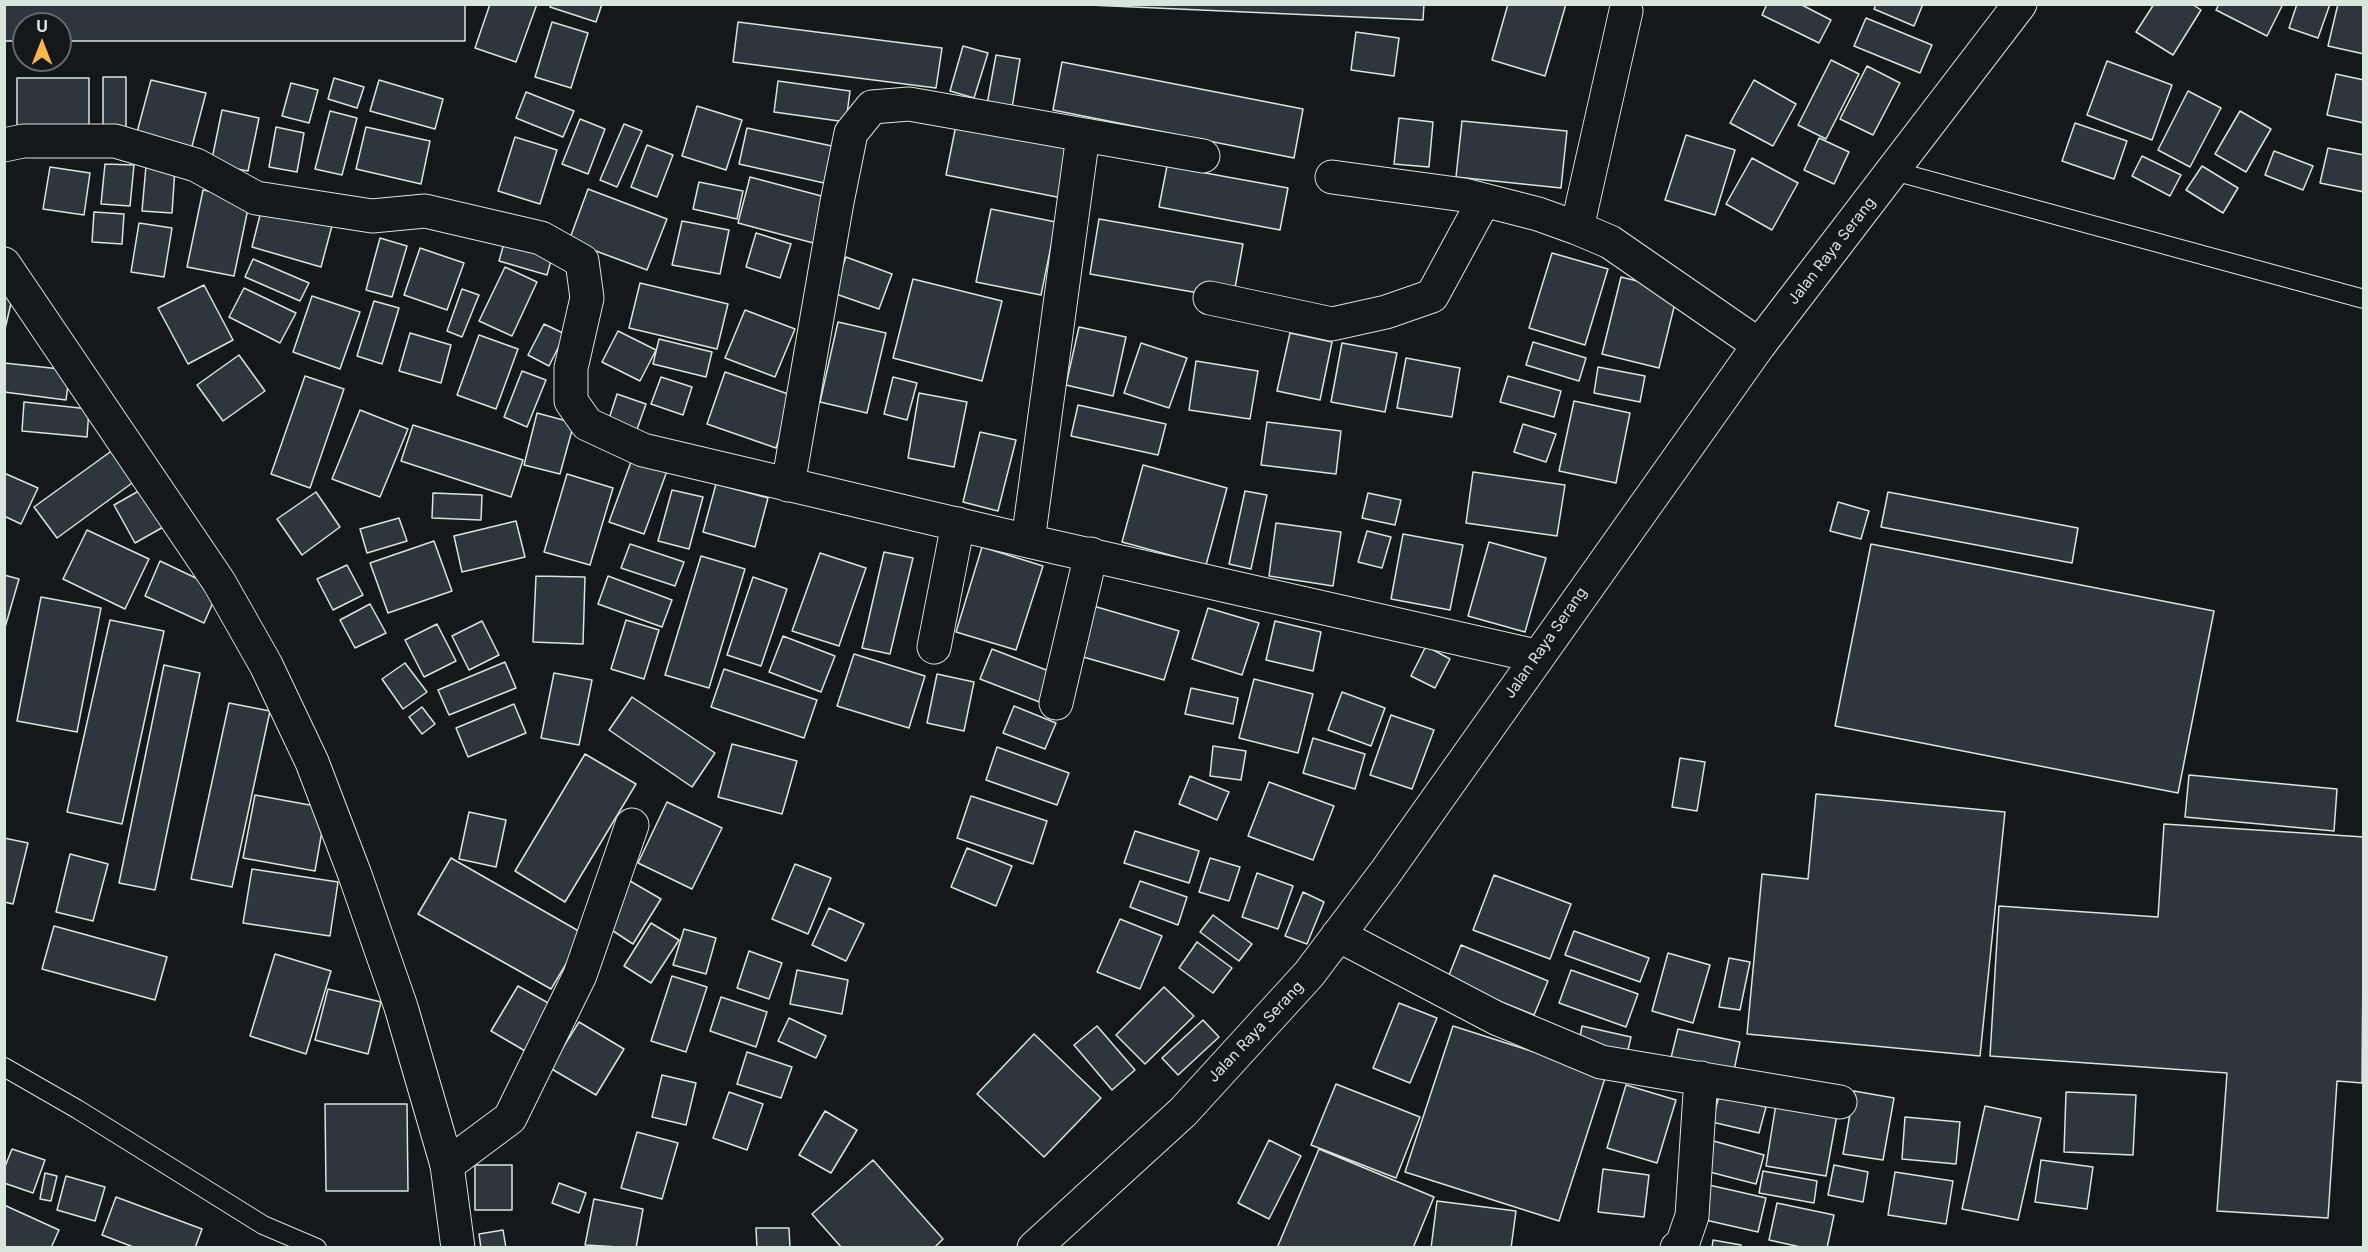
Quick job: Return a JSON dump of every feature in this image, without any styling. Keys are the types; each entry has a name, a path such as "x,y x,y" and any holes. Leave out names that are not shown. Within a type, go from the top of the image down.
{"main road":[{"name":"Jalan Raya Serang","path":"1034,1248 1183,1112 1309,974 1385,873 1536,656 1759,345 2020,4"},
{"path":"1576,228 1626,11"},
{"path":"788,485 851,133 872,107 909,104 1203,156"},
{"path":"1028,541 1083,135"},
{"path":"4,145 23,141 115,141 196,165 256,198 372,216 425,211 541,238 582,261 587,298 571,368 571,401 587,424 643,450 1028,541 1536,656"},
{"path":"1332,177 1464,195 1483,202 1538,214 1576,228 1610,242 1759,345"},
{"path":"1210,298 1332,324 1386,312 1432,296 1483,202"},
{"path":"4,264 219,582 266,665 312,762 401,1006 447,1165 458,1248"},
{"path":"934,647 958,524"},
{"path":"1056,703 1091,554"},
{"path":"447,1165 510,1118 580,975 632,825"},
{"path":"1338,935 1496,1018 1601,1062 1840,1102"},
{"path":"1677,1248 1682,1245 1692,1216 1701,1078"}],"lane":[{"path":"1894,171 2364,299"},
{"path":"4,1067 77,1109 263,1225 317,1248"}],"building":[{"path":"4,4 465,4 465,41 72,41 72,12 12,12 12,41 4,41"},
{"path":"490,4 537,4 516,62 475,48"},
{"path":"551,4 602,4 596,22 550,7"},
{"path":"1067,4 1424,4 1423,20"},
{"path":"1508,4 1566,4 1545,76 1492,60"},
{"path":"1767,4 1800,4 1831,20 1819,43 1762,15"},
{"path":"1876,4 1923,4 1914,26 1874,9"},
{"path":"2154,4 2192,4 2201,10 2173,55 2136,32"},
{"path":"2219,4 2283,4 2267,36 2216,10"},
{"path":"2297,4 2330,4 2318,38 2289,28"},
{"path":"2338,4 2364,4 2364,54 2328,46"},
{"path":"1866,18 1932,45 1920,73 1854,46"},
{"path":"552,22 588,33 571,88 535,77"},
{"path":"738,22 942,48 936,88 733,62"},
{"path":"1356,32 1399,38 1394,76 1351,70"},
{"path":"963,46 988,53 974,98 950,91"},
{"path":"996,55 1020,59 1011,114 986,110"},
{"path":"1831,60 1859,74 1826,139 1798,125"},
{"path":"2107,61 2172,85 2152,140 2087,115"},
{"path":"1062,62 1303,109 1294,158 1053,110"},
{"path":"1867,66 1900,83 1873,135 1840,119"},
{"path":"2336,74 2364,80 2364,123 2327,115"},
{"path":"103,77 126,77 126,127 103,127"},
{"path":"17,78 89,78 89,132 17,132"},
{"path":"334,78 364,87 357,108 328,99"},
{"path":"151,80 206,93 191,150 136,136"},
{"path":"379,80 443,99 435,129 370,111"},
{"path":"1754,80 1796,104 1773,146 1730,123"},
{"path":"778,81 850,91 846,122 774,112"},
{"path":"291,83 318,90 309,123 282,116"},
{"path":"2188,91 2221,108 2190,167 2158,150"},
{"path":"526,92 574,111 563,137 516,118"},
{"path":"697,106 742,120 726,170 682,156"},
{"path":"222,110 259,118 248,171 211,164"},
{"path":"330,111 357,118 342,175 315,169"},
{"path":"2240,111 2271,129 2246,172 2215,154"},
{"path":"1399,118 1433,122 1429,167 1394,164"},
{"path":"580,119 605,129 588,174 562,164"},
{"path":"957,120 1078,144 1067,199 946,175"},
{"path":"1462,121 1567,131 1561,188 1456,177"},
{"path":"2075,123 2127,141 2114,179 2062,161"},
{"path":"624,124 642,131 617,187 600,180"},
{"path":"276,127 304,133 297,172 269,167"},
{"path":"366,127 430,141 421,184 356,169"},
{"path":"747,128 832,146 824,183 739,164"},
{"path":"1686,135 1735,150 1715,215 1665,200"},
{"path":"515,137 557,150 540,204 498,191"},
{"path":"1819,138 1849,152 1834,184 1804,170"},
{"path":"647,145 673,155 657,197 631,187"},
{"path":"2328,148 2364,155 2364,192 2320,183"},
{"path":"2274,151 2313,166 2303,190 2265,175"},
{"path":"2142,156 2181,175 2170,196 2132,176"},
{"path":"1752,158 1798,183 1772,230 1726,204"},
{"path":"105,164 134,165 130,206 101,204"},
{"path":"146,166 175,168 172,213 142,211"},
{"path":"1167,166 1288,188 1280,230 1159,207"},
{"path":"2202,166 2238,188 2223,213 2186,190"},
{"path":"50,167 90,173 84,215 43,209"},
{"path":"750,177 829,198 817,244 738,223"},
{"path":"699,182 743,191 737,219 693,209"},
{"path":"588,189 667,219 647,270 569,241"},
{"path":"203,190 250,199 234,276 187,267"},
{"path":"263,203 333,222 321,267 252,247"},
{"path":"991,209 1056,222 1041,295 976,282"},
{"path":"94,212 124,214 122,244 92,242"},
{"path":"1099,219 1243,244 1233,299 1090,274"},
{"path":"682,221 729,230 720,274 672,265"},
{"path":"139,223 172,228 164,277 131,272"},
{"path":"756,233 791,244 780,278 746,267"},
{"path":"506,236 554,250 547,275 499,261"},
{"path":"380,238 407,246 392,297 366,290"},
{"path":"420,248 464,263 447,310 404,295"},
{"path":"1552,253 1608,269 1585,345 1529,328"},
{"path":"846,257 892,274 879,309 833,293"},
{"path":"253,259 309,283 300,301 245,277"},
{"path":"505,267 537,282 512,336 479,321"},
{"path":"1621,277 1678,291 1659,368 1602,354"},
{"path":"913,279 1002,301 982,381 893,358"},
{"path":"640,283 728,304 717,349 629,328"},
{"path":"204,285 233,340 188,364 158,308"},
{"path":"244,288 296,313 280,343 229,317"},
{"path":"462,289 479,295 462,337 447,331"},
{"path":"4,293 13,295 4,333"},
{"path":"312,296 360,312 340,369 293,352"},
{"path":"374,301 399,308 382,364 357,356"},
{"path":"745,310 795,329 775,377 725,358"},
{"path":"838,322 886,333 867,413 820,402"},
{"path":"544,324 565,334 549,366 528,355"},
{"path":"1079,327 1126,337 1113,396 1066,385"},
{"path":"618,331 656,350 640,381 602,362"},
{"path":"410,333 451,345 441,383 399,371"},
{"path":"1290,333 1332,342 1320,400 1277,391"},
{"path":"479,335 518,349 496,409 457,395"},
{"path":"659,339 712,352 706,377 653,364"},
{"path":"1533,342 1586,358 1579,381 1526,365"},
{"path":"1141,343 1187,358 1169,408 1124,393"},
{"path":"1342,343 1397,353 1385,412 1331,402"},
{"path":"239,355 265,391 223,421 197,385"},
{"path":"1406,358 1460,368 1452,417 1397,408"},
{"path":"1196,361 1258,371 1250,419 1189,410"},
{"path":"4,363 70,370 66,400 4,392"},
{"path":"1598,367 1645,376 1640,402 1594,393"},
{"path":"522,371 546,380 527,427 504,417"},
{"path":"725,372 794,396 776,448 707,424"},
{"path":"305,376 344,389 310,488 271,474"},
{"path":"1508,376 1561,391 1554,417 1500,402"},
{"path":"661,377 692,387 683,415 651,404"},
{"path":"893,377 917,383 907,420 884,414"},
{"path":"919,393 967,402 954,467 908,458"},
{"path":"617,394 646,404 635,435 607,425"},
{"path":"1574,401 1630,413 1616,483 1559,471"},
{"path":"24,402 89,409 87,437 22,431"},
{"path":"1078,405 1166,424 1158,455 1071,436"},
{"path":"360,410 408,429 380,497 332,479"},
{"path":"537,413 574,423 560,474 524,465"},
{"path":"1267,422 1341,431 1336,474 1261,465"},
{"path":"1523,424 1556,434 1546,462 1514,452"},
{"path":"413,425 523,460 511,497 401,461"},
{"path":"980,432 1016,440 998,511 963,502"},
{"path":"117,447 139,478 57,538 34,507"},
{"path":"632,459 667,471 644,534 609,522"},
{"path":"1143,465 1227,488 1206,565 1122,542"},
{"path":"1473,472 1565,485 1557,536 1466,523"},
{"path":"4,473 38,488 21,524 4,516"},
{"path":"567,474 613,488 590,565 544,552"},
{"path":"716,484 768,498 755,547 703,532"},
{"path":"144,488 165,526 135,543 114,505"},
{"path":"672,490 703,497 689,549 658,541"},
{"path":"1245,491 1267,495 1251,569 1229,564"},
{"path":"316,492 340,527 302,555 277,519"},
{"path":"1888,492 2078,528 2072,563 1881,527"},
{"path":"433,493 482,495 481,520 432,518"},
{"path":"1368,493 1401,500 1395,525 1362,518"},
{"path":"1838,502 1869,511 1861,539 1830,531"},
{"path":"399,518 407,541 367,553 360,529"},
{"path":"516,521 525,557 462,572 454,536"},
{"path":"1276,523 1341,532 1333,586 1269,576"},
{"path":"87,530 149,559 125,609 63,579"},
{"path":"1367,531 1391,537 1382,568 1358,562"},
{"path":"1403,534 1463,545 1450,610 1391,599"},
{"path":"434,541 452,591 388,613 370,563"},
{"path":"1489,542 1546,558 1525,632 1468,616"},
{"path":"630,544 684,562 675,586 621,568"},
{"path":"1871,544 2214,611 2178,793 1835,726"},
{"path":"982,547 1043,566 1016,650 956,632"},
{"path":"884,552 913,558 890,654 862,648"},
{"path":"820,553 866,568 839,646 792,631"},
{"path":"701,556 745,569 709,688 665,675"},
{"path":"160,561 219,589 204,623 145,596"},
{"path":"347,565 363,595 333,610 317,579"},
{"path":"4,575 19,579 4,631"},
{"path":"536,576 585,577 583,644 533,642"},
{"path":"608,576 672,600 662,627 598,604"},
{"path":"753,577 787,589 761,666 727,655"},
{"path":"41,597 101,608 77,732 17,721"},
{"path":"370,604 386,633 355,648 340,620"},
{"path":"1090,605 1179,631 1164,680 1076,655"},
{"path":"1208,608 1259,623 1242,675 1192,659"},
{"path":"110,620 164,631 122,824 67,812"},
{"path":"626,620 659,630 644,679 611,669"},
{"path":"482,621 499,655 469,670 452,636"},
{"path":"1275,621 1321,632 1313,671 1266,660"},
{"path":"437,624 456,661 424,677 405,640"},
{"path":"783,636 835,656 821,692 769,672"},
{"path":"1426,646 1450,659 1435,688 1411,676"},
{"path":"992,649 1054,673 1042,703 980,679"},
{"path":"854,654 925,676 909,728 837,706"},
{"path":"505,662 516,688 449,715 438,690"},
{"path":"405,663 427,692 403,709 382,679"},
{"path":"164,665 200,673 155,890 119,883"},
{"path":"724,669 817,700 804,738 711,707"},
{"path":"554,673 592,680 579,745 541,738"},
{"path":"937,674 974,682 964,731 927,723"},
{"path":"1254,679 1313,694 1298,753 1239,738"},
{"path":"1191,688 1238,698 1233,724 1185,714"},
{"path":"1342,692 1385,708 1371,746 1328,730"},
{"path":"632,697 715,753 692,787 609,730"},
{"path":"229,703 270,711 232,887 191,879"},
{"path":"514,704 526,733 468,757 456,728"},
{"path":"1014,706 1056,723 1045,749 1003,733"},
{"path":"422,707 435,724 422,734 409,717"},
{"path":"1391,715 1434,730 1412,789 1370,775"},
{"path":"1313,738 1365,754 1355,789 1303,773"},
{"path":"732,744 797,761 782,814 718,797"},
{"path":"1213,746 1246,751 1241,780 1210,776"},
{"path":"997,747 1069,773 1057,805 986,780"},
{"path":"585,754 636,784 565,902 515,871"},
{"path":"1680,758 1705,762 1697,811 1672,807"},
{"path":"2189,775 2337,789 2334,831 2185,817"},
{"path":"1190,776 1229,792 1217,820 1179,804"},
{"path":"1269,782 1334,806 1313,860 1248,836"},
{"path":"1816,794 2005,812 1980,1056 1747,1034 1762,874 1808,879"},
{"path":"255,795 326,808 315,871 243,858"},
{"path":"971,796 1047,821 1033,864 957,838"},
{"path":"667,802 722,828 692,889 638,863"},
{"path":"469,812 506,820 496,867 459,859"},
{"path":"2164,824 2364,837 2362,1083 2337,1081 2328,1218 2217,1211 2227,1073 1990,1056 1999,906 2158,917"},
{"path":"1135,831 1199,851 1189,883 1124,863"},
{"path":"4,838 28,843 13,904 4,902"},
{"path":"967,848 1012,866 996,906 951,887"},
{"path":"70,854 108,864 93,921 56,912"},
{"path":"451,858 584,934 551,989 418,914"},
{"path":"1210,858 1240,867 1229,901 1199,892"},
{"path":"795,864 831,878 808,934 772,919"},
{"path":"252,869 338,882 330,936 243,923"},
{"path":"1257,873 1293,886 1278,929 1242,917"},
{"path":"1494,875 1571,904 1550,959 1473,930"},
{"path":"630,881 661,899 633,944 604,925"},
{"path":"1140,881 1187,897 1178,925 1130,907"},
{"path":"1303,892 1324,902 1307,944 1285,936"},
{"path":"829,908 864,924 846,961 812,945"},
{"path":"1213,915 1252,944 1239,961 1200,932"},
{"path":"1120,919 1162,936 1140,989 1097,972"},
{"path":"651,923 679,940 651,983 624,966"},
{"path":"54,926 167,957 155,1000 42,969"},
{"path":"684,929 716,938 706,974 673,965"},
{"path":"1574,931 1649,958 1640,982 1565,955"},
{"path":"1197,942 1232,968 1213,993 1179,968"},
{"path":"1461,945 1548,981 1534,1015 1447,980"},
{"path":"749,951 782,963 769,999 737,988"},
{"path":"1668,953 1710,965 1693,1023 1652,1011"},
{"path":"275,954 331,971 306,1054 250,1036"},
{"path":"1729,958 1750,962 1740,1010 1719,1007"},
{"path":"797,970 848,980 842,1014 790,1004"},
{"path":"1571,970 1638,994 1626,1027 1559,1003"},
{"path":"672,976 707,987 686,1052 651,1041"},
{"path":"518,986 559,1009 532,1055 491,1031"},
{"path":"1164,987 1194,1016 1145,1064 1116,1035"},
{"path":"328,989 381,1002 368,1054 315,1040"},
{"path":"721,997 767,1012 756,1047 710,1031"},
{"path":"1399,1003 1437,1018 1410,1083 1373,1068"},
{"path":"789,1018 826,1036 816,1058 778,1041"},
{"path":"1203,1020 1219,1037 1178,1075 1162,1058"},
{"path":"579,1022 624,1049 596,1095 550,1068"},
{"path":"1097,1026 1135,1070 1112,1090 1074,1045"},
{"path":"1453,1026 1606,1075 1559,1221 1405,1172"},
{"path":"1582,1026 1631,1037 1627,1054 1579,1043"},
{"path":"1678,1029 1740,1042 1733,1075 1670,1062"},
{"path":"1034,1034 1101,1098 1044,1157 977,1094"},
{"path":"747,1052 792,1067 781,1098 737,1084"},
{"path":"662,1075 696,1083 686,1125 652,1117"},
{"path":"1336,1084 1420,1117 1396,1178 1311,1145"},
{"path":"1626,1085 1676,1100 1657,1163 1607,1148"},
{"path":"1854,1091 1894,1098 1883,1160 1843,1154"},
{"path":"729,1092 763,1104 747,1150 713,1138"},
{"path":"2066,1092 2136,1095 2133,1155 2064,1152"},
{"path":"1719,1096 1766,1107 1759,1133 1712,1122"},
{"path":"1777,1098 1838,1109 1826,1176 1766,1166"},
{"path":"325,1104 407,1104 408,1191 326,1191"},
{"path":"1985,1106 2041,1118 2018,1220 1962,1209"},
{"path":"825,1111 857,1130 831,1173 799,1155"},
{"path":"1905,1117 1960,1122 1956,1164 1902,1159"},
{"path":"637,1132 678,1143 662,1199 621,1188"},
{"path":"1269,1140 1301,1156 1269,1219 1238,1203"},
{"path":"1710,1140 1764,1155 1756,1184 1702,1170"},
{"path":"12,1149 45,1160 33,1193 4,1183 4,1169"},
{"path":"1319,1149 1434,1197 1413,1248 1277,1248"},
{"path":"873,1160 943,1239 934,1248 842,1248 812,1214"},
{"path":"2041,1160 2093,1167 2087,1209 2035,1202"},
{"path":"475,1165 512,1165 512,1210 475,1210"},
{"path":"1834,1165 1868,1172 1863,1202 1828,1195"},
{"path":"1603,1169 1649,1175 1644,1217 1598,1212"},
{"path":"1763,1171 1817,1181 1814,1203 1759,1193"},
{"path":"1895,1172 1953,1181 1946,1224 1888,1215"},
{"path":"45,1173 57,1176 51,1201 40,1199"},
{"path":"66,1176 105,1187 95,1221 57,1210"},
{"path":"559,1183 586,1193 579,1213 552,1203"},
{"path":"1709,1185 1766,1198 1758,1232 1701,1219"},
{"path":"116,1197 202,1229 195,1248 136,1248 102,1235"},
{"path":"594,1199 643,1209 636,1248 585,1245"},
{"path":"1437,1201 1516,1211 1511,1248 1431,1248"},
{"path":"1777,1203 1834,1215 1827,1248 1805,1248 1769,1240"},
{"path":"4,1205 59,1230 51,1248 4,1248"},
{"path":"756,1228 789,1228 790,1248 757,1248"},
{"path":"503,1230 506,1248 481,1248 479,1234"},
{"path":"1713,1240 1741,1245 1741,1248 1712,1248"}]}
